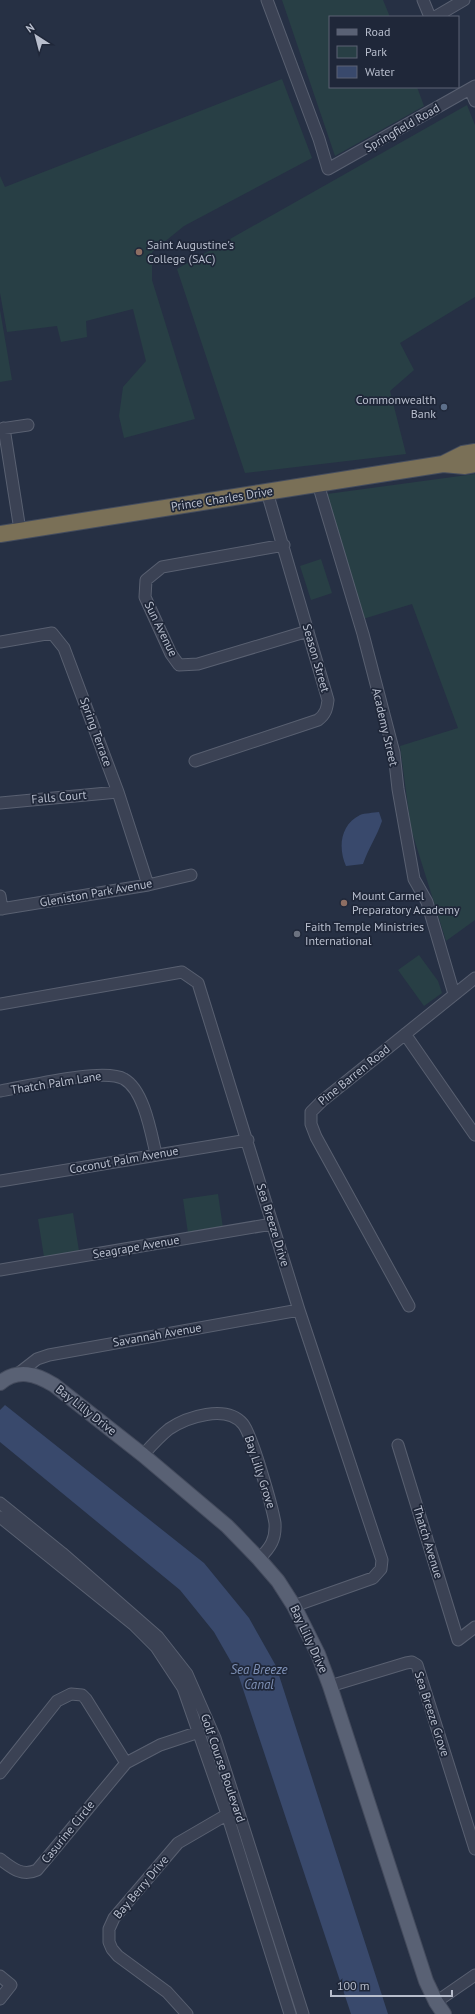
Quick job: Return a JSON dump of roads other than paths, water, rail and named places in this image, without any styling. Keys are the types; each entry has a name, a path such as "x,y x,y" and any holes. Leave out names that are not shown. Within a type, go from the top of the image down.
{"highway":[{"name":"Prince Charles Drive","path":"443,464 463,454 475,452"},
{"name":"Prince Charles Drive","path":"0,534 443,464 465,466 475,464"}],"main road":[{"path":"0,1383 8,1377 20,1373"},
{"name":"Bay Lilly Drive","path":"20,1373 37,1375 54,1385 143,1455 227,1526 260,1559 278,1581 294,1606 318,1654 330,1686 426,1981 436,2002 444,2014"}],"street":[{"name":"Springfield Road","path":"267,0 319,139 328,169 466,88"},
{"path":"423,0 430,16"},
{"path":"437,16 464,0"},
{"path":"466,88 475,101"},
{"path":"20,530 2,429 28,425"},
{"name":"Academy Street","path":"318,484 363,634 394,753 398,789 414,879 426,902 454,994"},
{"name":"Season Street","path":"195,761 318,720 324,716 328,700 284,545 267,492"},
{"name":"Sun Avenue","path":"284,545 162,567 146,580 144,597 171,654 179,665 198,664 308,631"},
{"name":"Spring Terrace","path":"0,642 52,633 64,648 118,792 148,885"},
{"name":"Falls Court","path":"0,803 118,792"},
{"name":"Gleniston Park Avenue","path":"1,909 148,885 192,875"},
{"path":"0,896 1,909"},
{"name":"Sea Breeze Drive","path":"0,1004 182,972 198,983 248,1140 272,1224 383,1563 380,1572 373,1578 294,1606"},
{"name":"Pine Barren Road","path":"409,1306 316,1137 311,1124 312,1112 322,1101 475,978"},
{"path":"405,1034 475,1134"},
{"name":"Thatch Palm Lane","path":"0,1091 94,1075 112,1074 125,1079 134,1088 141,1102 147,1118 156,1154"},
{"name":"Coconut Palm Avenue","path":"0,1181 248,1140"},
{"name":"Seagrape Avenue","path":"0,1270 272,1224"},
{"name":"Savannah Avenue","path":"20,1373 37,1359 49,1355 300,1310"},
{"name":"Bay Lilly Grove","path":"143,1455 171,1428 187,1420 217,1414 232,1416 241,1422 250,1437 275,1523 275,1535 272,1545 260,1559"},
{"name":"Thatch Avenue","path":"398,1445 458,1640 475,1627"},
{"name":"Golf Course Boulevard","path":"0,1503 62,1553 158,1637 187,1674 215,1738 302,2014"},
{"name":"Golf Course Boulevard","path":"0,1517 134,1625 156,1647 182,1688 199,1732 227,1814 290,2014"},
{"name":"Sea Breeze Grove","path":"330,1686 406,1663 412,1662 417,1665 475,1849"},
{"path":"0,1772 57,1700 71,1694 82,1695 86,1699 126,1762"},
{"name":"Casurine Circle","path":"0,1859 20,1872 29,1873 37,1870 126,1762 160,1745 199,1732"},
{"name":"Bay Berry Drive","path":"187,2014 167,1992 118,1956 109,1942 108,1929 114,1918 178,1843 238,1809"},
{"path":"436,2002 475,1975"},
{"path":"0,1976 11,1985 0,1999"}],"water":[{"path":"379,812 382,821 363,864 346,866 342,852 342,838 348,825 353,819 360,815"},
{"name":"Sea Breeze Canal","path":"5,1405 204,1563 249,1618 276,1666 388,2014 351,2014 238,1674 214,1632 180,1590 0,1442 0,1410"}],"place":[{"name":"Saint Augustine's College (SAC)","path":"139,252"},
{"name":"Commonwealth Bank","path":"444,407"},
{"name":"Mount Carmel Preparatory Academy","path":"344,903"},
{"name":"Faith Temple Ministries International","path":"297,934"}]}
